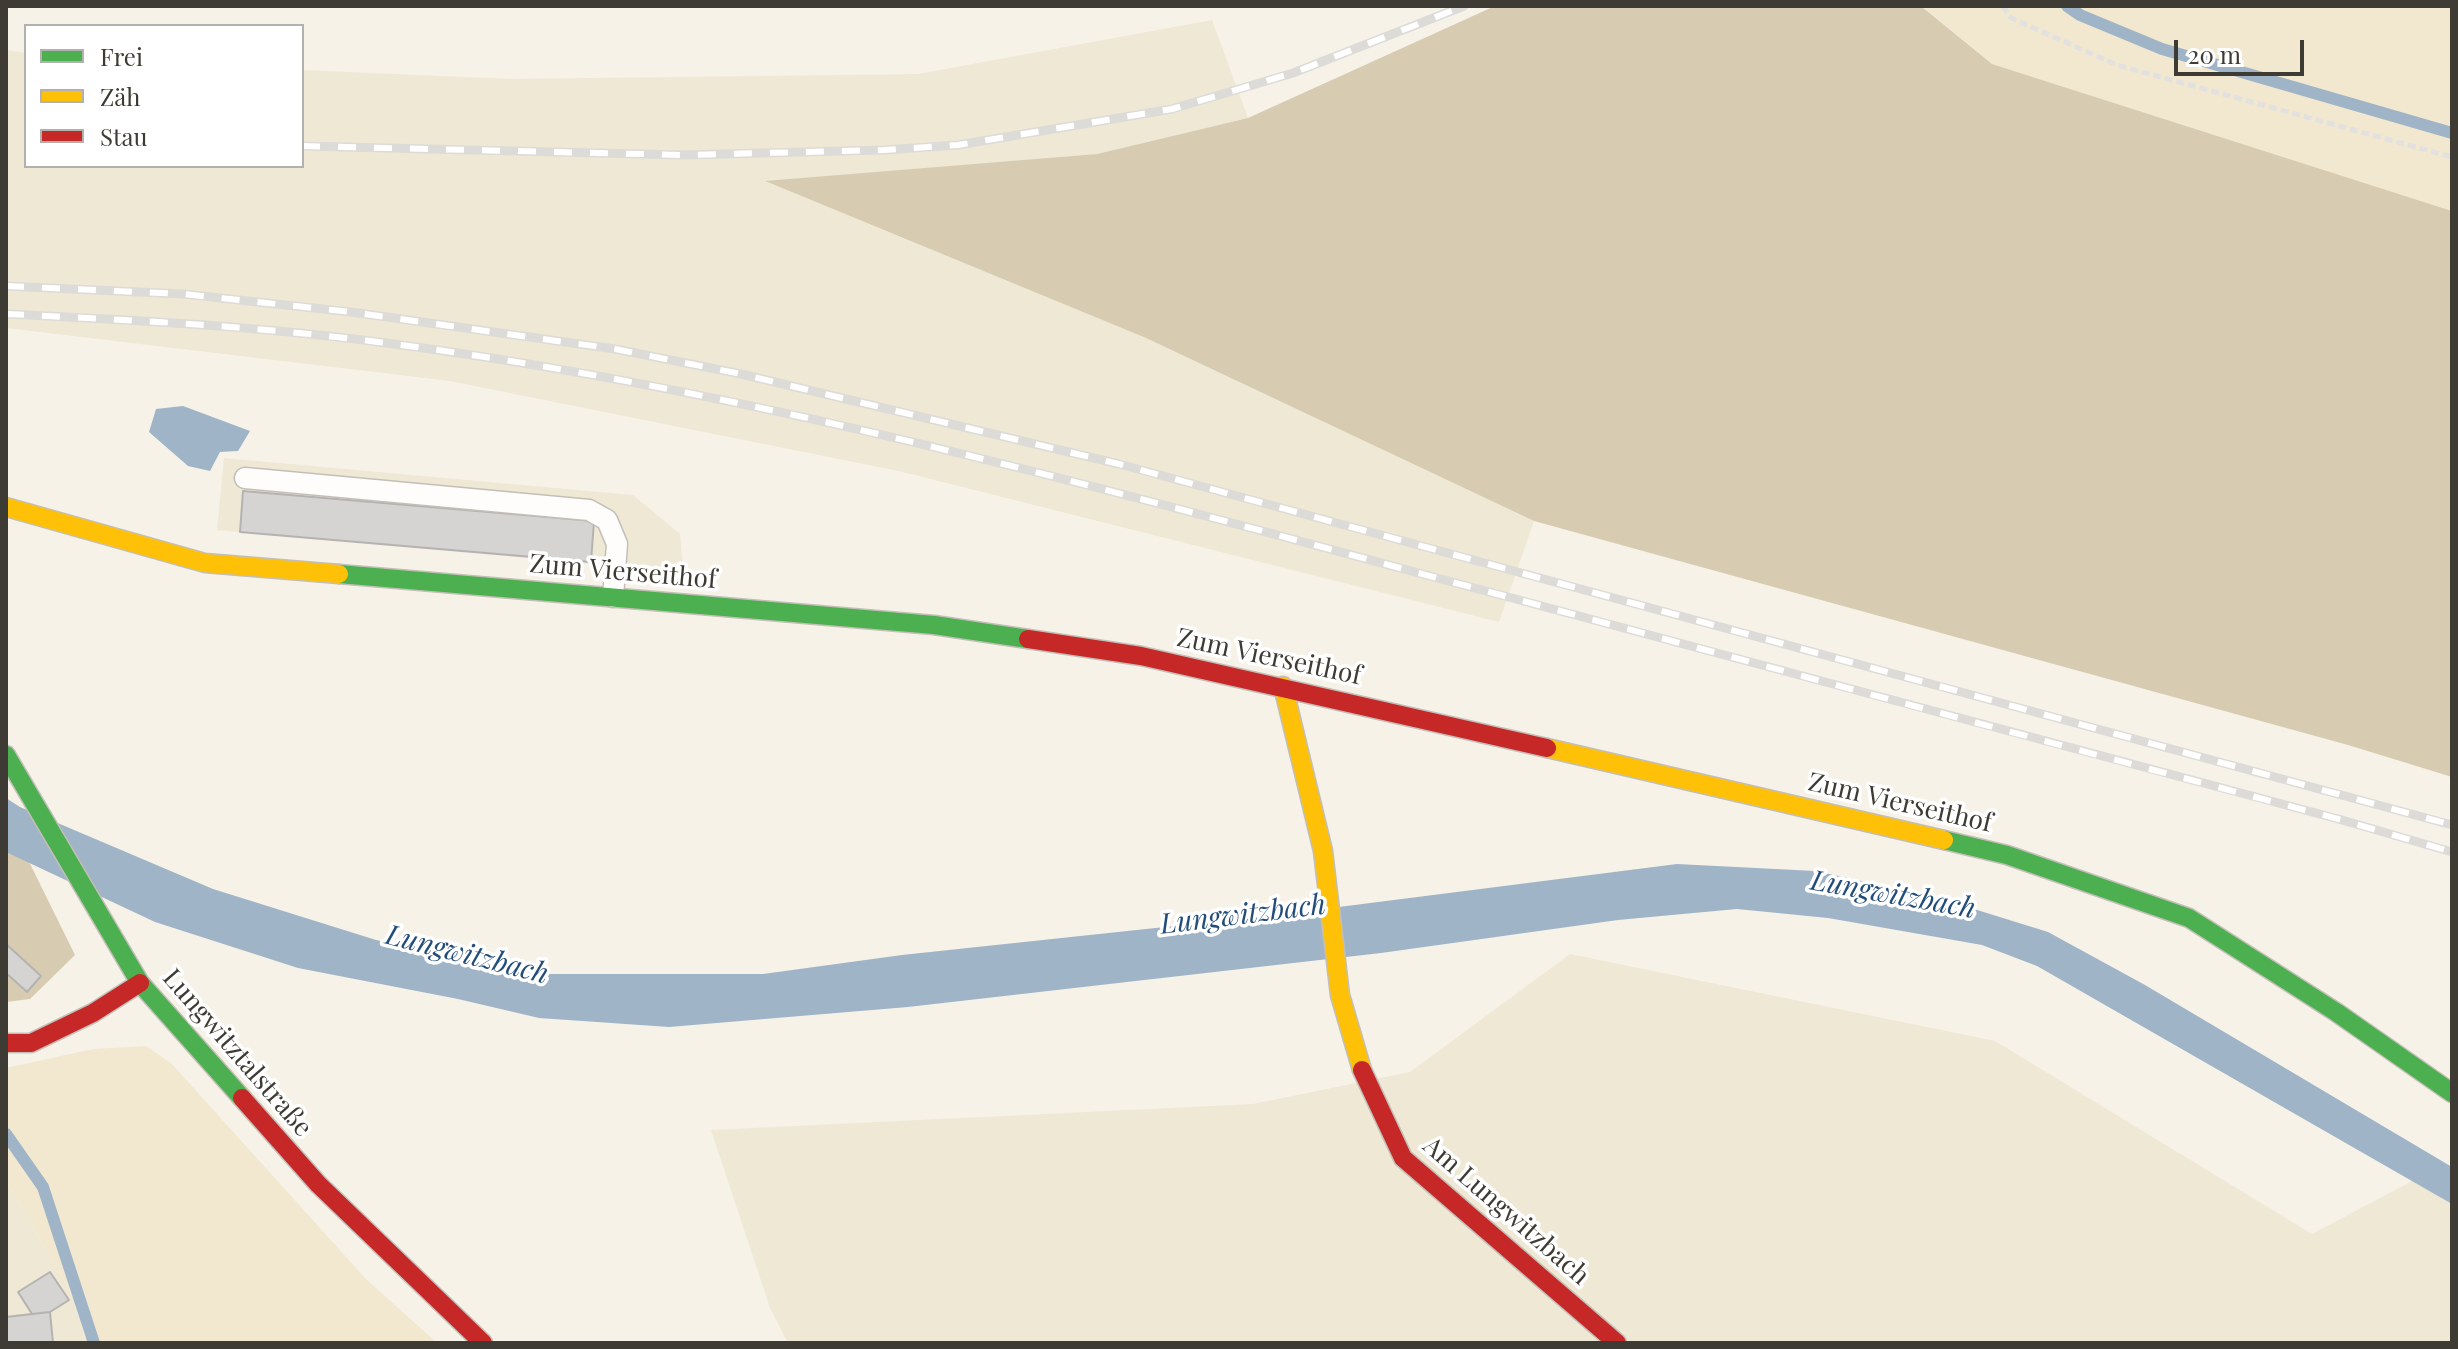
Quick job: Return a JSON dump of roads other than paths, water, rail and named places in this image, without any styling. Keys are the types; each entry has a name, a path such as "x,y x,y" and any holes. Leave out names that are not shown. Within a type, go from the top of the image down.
{"street":[{"name":"Zum Vierseithof","path":"6,507 205,563 934,625 1141,656 1283,686 2007,855 2189,918 2336,1012 2452,1093"},
{"name":"Am Lungwitzbach","path":"1283,686 1323,851 1340,995 1363,1075 1403,1158 1617,1343"},
{"name":"Lungwitztalstraße","path":"6,755 140,983 318,1184 483,1343"},
{"path":"6,1043 31,1043 93,1013 140,983"}],"lane":[{"path":"245,478 589,510 607,520 617,544 613,597"}],"water":[{"path":"183,406 250,431 238,451 220,452 210,471 188,466 149,432 156,409"},
{"name":"Lungwitzbach","path":"6,798 20,807 213,889 376,940 544,974 763,974 902,955 1268,916 1677,864 1815,871 1932,896 2048,932 2145,985 2452,1167 2452,1204 2037,966 1982,945 1828,918 1737,909 1618,920 1381,953 908,1007 669,1027 539,1018 298,968 155,922 6,852"}],"waterway":[{"path":"2067,6 2080,15 2162,49 2452,133"},
{"path":"6,1134 43,1187 94,1343"}],"railway":[{"path":"304,146 683,155 958,145 1172,109 1293,73 1464,6"},
{"path":"6,286 183,294 351,312 615,349 741,374 1119,464 2452,825"},
{"path":"6,314 146,321 378,342 637,383 893,437 1147,500 2452,852"}]}
